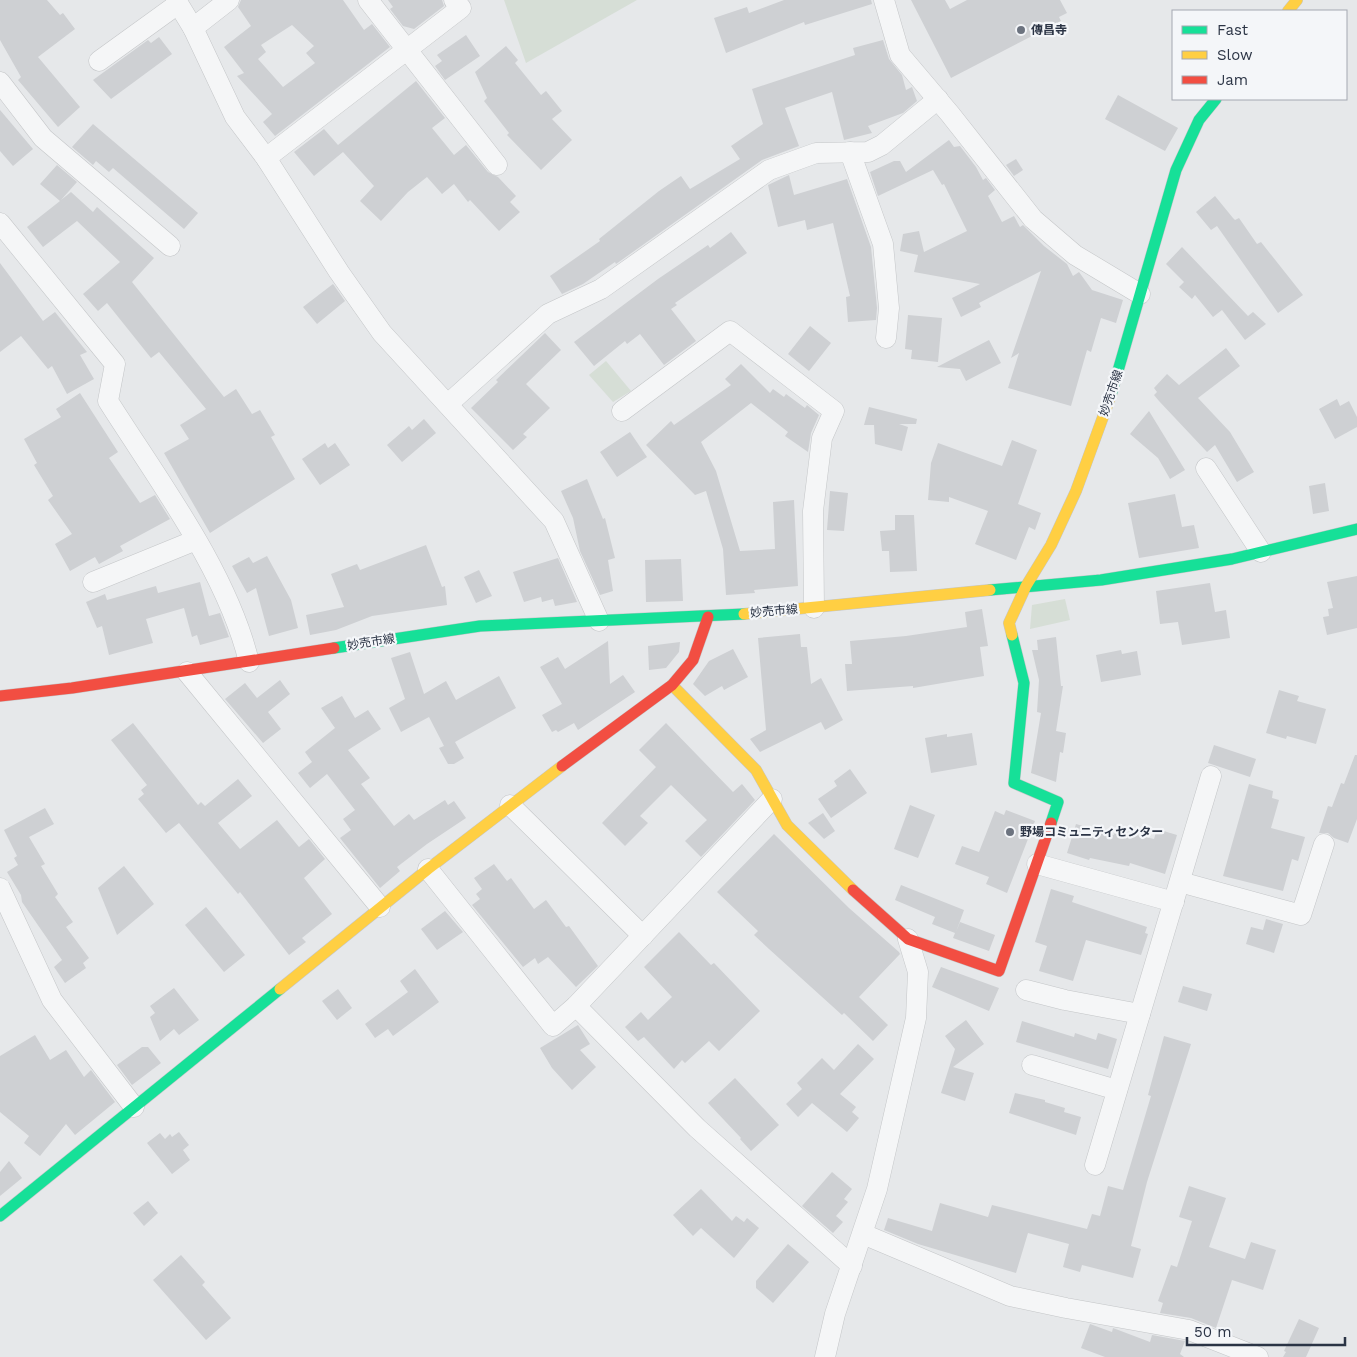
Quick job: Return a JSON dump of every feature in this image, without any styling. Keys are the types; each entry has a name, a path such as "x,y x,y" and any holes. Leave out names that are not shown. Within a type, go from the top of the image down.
{"street":[{"path":"193,28 229,0"},
{"path":"368,0 497,165"},
{"path":"266,158 460,8 454,0"},
{"path":"884,0 900,55 938,99 1033,219 1075,254 1140,294"},
{"path":"1289,10 1297,0"},
{"path":"99,61 177,2 193,28 235,117 266,158 339,272 382,333 554,521 599,621"},
{"path":"0,82 43,138 170,246"},
{"path":"448,404 548,314 601,289 769,170 816,153 868,152 882,144 938,99"},
{"name":"妙売市線","path":"0,696 187,672 480,626 708,617 974,594 1026,586 1051,545 1076,490 1116,381 1176,170 1199,120 1215,100"},
{"path":"850,152 883,244 889,308 886,338"},
{"path":"0,223 115,364 108,401 196,540 242,631 249,662"},
{"path":"622,411 730,331 834,411 822,438 813,511 814,608"},
{"path":"1206,468 1261,552"},
{"path":"672,685 756,770 787,825 860,897 908,939 999,971 1058,802 1014,783 1024,683 1008,623 1026,586 1101,580 1232,559 1357,529"},
{"path":"93,582 196,540"},
{"path":"0,1216 428,869 603,734 672,685 693,660 708,617"},
{"path":"187,672 380,907"},
{"path":"1095,1165 1211,776"},
{"path":"428,869 553,1026 576,1006 772,799"},
{"path":"510,805 643,936"},
{"path":"1180,882 1301,915 1324,844"},
{"path":"1037,864 1174,902"},
{"path":"0,888 52,1000 134,1107"},
{"path":"824,1357 835,1314 877,1189 916,1018 918,972 908,939"},
{"path":"1026,990 1065,1000 1140,1014"},
{"path":"576,1006 697,1128 852,1266"},
{"path":"1032,1065 1117,1090"},
{"path":"863,1234 1010,1296 1189,1330 1258,1357"}],"shaded area":[{"path":"504,0 637,0 526,63"},
{"path":"606,361 631,391 613,402 589,375"},
{"path":"1065,599 1070,620 1030,629 1032,605"}],"building":[{"path":"0,0 47,0 60,15 63,13 75,29 38,57 80,107 58,127 18,80 21,77 0,40"},
{"path":"241,0 343,0 364,30 372,24 390,47 275,136 263,122 272,114 237,76 244,73 224,47 251,26 238,7","holes":["292,25 314,46 306,53 315,63 283,87 258,59 266,52 261,45"]},
{"path":"388,0 442,0 444,6 414,29 403,26 390,9 393,7"},
{"path":"784,0 871,0 872,4 805,25 804,22 726,53 714,18 747,7 749,13"},
{"path":"911,0 945,0 950,9 967,0 1060,0 1067,13 1059,17 1061,21 951,78"},
{"path":"466,35 480,56 445,80 435,66 442,61 437,55"},
{"path":"159,37 172,54 111,99 93,80 148,40 151,43"},
{"path":"883,40 889,59 902,75 906,90 912,87 917,101 903,113 868,126 872,133 844,140 832,92 785,108 799,146 762,160 616,264 615,262 583,284 562,294 550,276 600,241 599,239 659,191 681,176 690,189 740,159 731,146 763,124 752,89 855,55 853,48"},
{"path":"506,46 518,60 515,63 541,95 546,91 562,111 552,119 572,140 541,170 507,135 509,133 484,101 487,98 475,72"},
{"path":"416,81 445,118 432,128 454,155 466,145 488,172 498,177 516,196 510,202 520,212 499,231 470,200 468,202 454,184 442,194 427,177 408,192 381,221 360,201 374,186 343,152 314,176 294,152 324,129 338,145"},
{"path":"1118,95 1178,128 1165,151 1105,119"},
{"path":"0,110 33,149 13,166 0,151"},
{"path":"93,124 198,213 184,229 113,168 109,172 96,161 93,165 72,147"},
{"path":"949,140 954,147 960,146 983,180 986,178 995,190 988,196 1002,222 1014,216 1020,227 1023,225 1044,246 1067,264 1073,276 1079,272 1092,290 1123,300 1116,323 1101,318 1091,352 1087,350 1071,406 1008,388 1019,353 1011,358 1041,271 979,303 981,307 961,317 952,298 980,284 914,272 918,255 900,251 903,234 919,231 924,252 967,231 944,184 942,185 933,170 878,196 870,172 894,161 900,161 906,172"},
{"path":"1016,159 1023,170 1014,176 1006,165"},
{"path":"57,165 77,182 61,200 71,192 93,212 97,207 154,258 132,282 224,397 236,389 252,414 260,410 275,435 271,437 295,479 210,533 164,453 189,439 180,425 206,409 159,352 151,358 107,303 98,311 83,294 120,262 77,221 43,247 27,227 60,201 40,184"},
{"path":"789,175 794,195 847,179 871,247 877,308 876,320 848,322 846,297 850,296 833,223 807,230 805,220 778,227 768,185"},
{"path":"1215,196 1235,220 1239,218 1257,244 1261,242 1303,295 1278,313 1217,226 1211,230 1196,212"},
{"path":"731,232 747,253 675,303 677,305 671,309 696,341 664,365 640,334 627,344 625,341 594,366 574,342 658,279 708,245 710,248"},
{"path":"1182,247 1248,316 1253,312 1266,324 1245,340 1222,310 1213,317 1195,295 1192,299 1179,287 1184,282 1166,264"},
{"path":"0,263 43,321 55,312 87,352 80,355 94,379 67,394 52,366 48,369 21,336 0,352"},
{"path":"333,284 345,301 317,324 303,307"},
{"path":"908,315 942,318 938,362 911,359 912,350 905,349"},
{"path":"810,326 831,343 809,371 788,354"},
{"path":"545,333 561,350 526,384 550,408 523,434 527,437 513,450 471,408 498,382 496,380"},
{"path":"989,340 1001,363 966,381 960,369 937,367"},
{"path":"1226,348 1240,366 1198,398 1230,432 1254,472 1237,482 1215,445 1207,452 1154,395 1157,392 1154,388 1167,374 1179,385"},
{"path":"741,364 770,393 773,389 784,397 786,394 805,408 807,405 819,415 811,433 808,452 785,436 788,432 751,403 701,442 716,471 740,551 775,549 773,502 794,500 798,586 754,590 755,593 726,595 723,549 706,491 695,495 646,445 671,421 674,425 731,385 725,379"},
{"path":"80,393 118,452 109,458 140,503 155,495 170,519 120,546 123,551 99,564 95,557 70,571 55,544 72,534 48,500 53,496 34,465 37,463 24,439 61,417 56,409"},
{"path":"1337,399 1340,406 1349,401 1357,417 1357,427 1335,439 1319,409"},
{"path":"869,407 917,419 916,424 899,424 908,427 902,451 875,444 874,425 864,425"},
{"path":"1149,411 1185,470 1170,479 1158,458 1130,434"},
{"path":"424,419 436,433 402,462 387,445 409,426 412,430"},
{"path":"630,432 647,457 617,477 600,452"},
{"path":"1012,440 1037,450 1018,504 1041,513 1035,530 1029,527 1016,560 975,544 988,511 949,497 949,502 928,500 931,463 938,443 1002,466"},
{"path":"325,443 328,448 335,443 350,465 320,485 302,459"},
{"path":"587,479 603,519 605,518 615,558 608,560 613,591 600,595 580,551 573,518 561,491"},
{"path":"1325,483 1329,511 1313,514 1309,486"},
{"path":"830,491 848,493 844,531 827,530"},
{"path":"1175,494 1182,527 1194,525 1199,548 1139,558 1128,503"},
{"path":"895,515 914,515 917,571 890,572 889,551 882,551 880,531 895,530"},
{"path":"426,545 442,587 445,586 447,605 372,616 336,630 310,635 306,615 344,607 331,574 357,564 360,570"},
{"path":"267,556 291,600 298,628 269,636 256,588 247,593 232,566 249,557 253,563"},
{"path":"558,558 577,602 555,606 553,599 542,602 541,597 524,602 513,572"},
{"path":"681,559 683,601 646,602 645,560"},
{"path":"479,570 492,596 476,603 464,577"},
{"path":"1357,576 1357,628 1327,635 1323,617 1329,616 1328,609 1333,608 1327,582"},
{"path":"200,582 209,616 220,613 229,637 200,645 197,635 192,637 184,608 146,619 153,643 109,655 102,626 97,628 86,602 105,594 107,600 156,586 158,593"},
{"path":"1210,583 1215,612 1226,610 1230,638 1182,645 1178,622 1160,624 1156,591"},
{"path":"982,609 988,646 980,647 984,676 913,688 913,686 847,691 845,664 852,664 850,641 906,636 967,627 965,612"},
{"path":"800,634 801,647 807,647 811,684 821,678 843,720 825,730 821,722 760,752 750,739 766,730 758,638"},
{"path":"1056,637 1061,686 1063,686 1056,731 1066,733 1063,753 1060,752 1056,782 1031,773 1041,713 1037,712 1039,680 1032,650 1038,650 1037,640"},
{"path":"608,641 610,684 623,675 635,692 578,730 574,723 558,732 556,730 552,732 542,715 562,704 540,667 558,657 565,669"},
{"path":"680,642 679,652 666,668 649,670 648,646"},
{"path":"733,649 748,677 724,690 722,686 705,696 693,684 709,661"},
{"path":"1121,650 1122,654 1137,651 1141,675 1101,682 1096,655"},
{"path":"410,652 424,694 446,681 456,700 499,676 516,708 455,742 464,758 454,764 448,764 439,748 444,746 429,717 401,732 389,708 405,699 391,658"},
{"path":"280,680 290,694 268,712 281,729 263,743 225,699 245,683 257,698"},
{"path":"1279,690 1299,696 1297,701 1326,709 1316,744 1287,736 1286,739 1266,733"},
{"path":"342,696 355,718 368,710 381,729 348,750 370,778 361,784 394,826 409,814 414,820 445,800 448,805 454,801 466,818 397,867 400,871 380,888 340,838 351,830 343,819 355,810 327,774 310,788 298,773 312,762 305,752 335,728 321,708"},
{"path":"133,723 198,805 201,802 205,806 238,779 252,796 218,823 240,849 277,820 299,847 309,839 325,859 304,878 332,914 302,938 306,942 289,955 240,892 238,894 179,823 166,833 138,799 144,794 141,790 147,785 111,740"},
{"path":"666,723 733,792 742,784 755,800 701,857 685,841 707,820 671,785 640,816 648,823 625,846 602,823 656,767 639,750"},
{"path":"972,733 977,765 931,773 925,738 947,734 947,737"},
{"path":"1214,745 1256,759 1250,777 1208,763"},
{"path":"1355,755 1357,755 1357,819 1348,843 1334,838 1328,833 1319,833 1328,806 1332,807 1341,783 1344,784"},
{"path":"850,769 867,793 831,818 818,799 837,786 834,781"},
{"path":"1249,784 1273,791 1272,798 1279,800 1271,828 1305,837 1298,861 1292,859 1283,891 1223,876"},
{"path":"910,805 935,815 918,858 894,849"},
{"path":"45,808 54,824 29,837 45,864 41,866 58,894 55,897 73,922 66,927 89,958 83,963 86,968 65,983 54,967 62,960 22,902 21,895 7,872 18,865 14,858 17,856 4,830"},
{"path":"1006,810 1035,821 1007,893 986,884 989,877 955,864 962,846 979,852 995,811 1004,815"},
{"path":"823,813 835,831 824,839 808,823"},
{"path":"1076,824 1114,835 1115,830 1154,839 1157,829 1177,835 1165,874 1130,863 1129,866 1090,858 1089,860 1067,853"},
{"path":"774,834 849,908 900,954 859,997 888,1025 873,1041 844,1013 842,1015 754,935 758,931 717,892"},
{"path":"494,864 507,881 511,878 534,909 546,900 566,927 569,926 598,966 576,987 548,957 538,964 535,958 523,967 472,905 480,899 476,894 482,889 474,878"},
{"path":"124,866 154,904 117,935 98,888"},
{"path":"901,885 964,910 956,932 960,922 995,935 989,951 953,938 955,933 932,924 935,917 895,900"},
{"path":"1051,889 1074,896 1072,902 1147,927 1145,933 1148,934 1141,955 1086,940 1073,981 1039,971 1047,946 1035,942"},
{"path":"206,907 245,955 224,972 185,925"},
{"path":"445,911 463,932 437,950 421,929"},
{"path":"1266,919 1283,924 1274,953 1246,944 1251,927 1263,930"},
{"path":"679,932 711,965 714,963 760,1011 719,1051 709,1041 685,1063 682,1060 674,1069 644,1037 638,1041 625,1027 641,1012 648,1020 672,997 644,967"},
{"path":"941,967 999,988 989,1011 932,987"},
{"path":"415,969 439,1002 393,1036 388,1029 375,1038 365,1024 408,992 400,981"},
{"path":"1183,986 1212,994 1207,1011 1178,1002"},
{"path":"174,988 199,1020 179,1035 174,1029 160,1041 150,1017 155,1013 150,1006"},
{"path":"338,989 352,1008 337,1020 322,1001"},
{"path":"966,1020 984,1044 953,1067 974,1073 965,1101 941,1093 955,1049 945,1036"},
{"path":"1022,1021 1074,1037 1075,1033 1096,1040 1098,1033 1117,1039 1108,1069 1016,1042"},
{"path":"578,1025 590,1044 580,1050 596,1067 572,1090 552,1068 540,1048"},
{"path":"35,1035 50,1060 66,1050 84,1077 91,1070 115,1102 75,1135 66,1124 40,1156 24,1143 29,1136 0,1112 0,1056"},
{"path":"1164,1036 1191,1044 1147,1182 1131,1246 1141,1249 1133,1278 1082,1265 1080,1272 1063,1267 1069,1244 1028,1233 1016,1273 918,1244 884,1230 888,1218 932,1231 940,1203 988,1217 992,1205 1087,1229 1092,1214 1100,1216 1108,1186 1123,1190 1151,1096 1148,1095"},
{"path":"858,1044 874,1059 840,1094 856,1107 852,1112 859,1118 847,1132 812,1103 798,1117 786,1104 802,1089 797,1083 822,1058 834,1070"},
{"path":"142,1047 148,1047 161,1063 132,1085 117,1065"},
{"path":"735,1078 779,1125 751,1151 708,1103"},
{"path":"1015,1093 1045,1100 1045,1102 1065,1108 1064,1112 1081,1117 1076,1135 1009,1113"},
{"path":"179,1132 189,1145 183,1150 190,1160 172,1174 147,1143 160,1133 165,1139 170,1134 172,1137"},
{"path":"9,1161 22,1178 0,1196 0,1172"},
{"path":"832,1172 852,1189 844,1199 848,1202 836,1216 843,1222 833,1233 802,1206"},
{"path":"1189,1186 1226,1198 1209,1247 1245,1259 1251,1242 1276,1250 1263,1290 1232,1280 1216,1328 1191,1318 1160,1313 1163,1303 1158,1301 1171,1265 1177,1267 1192,1221 1179,1217"},
{"path":"701,1189 732,1221 736,1216 744,1222 747,1218 759,1228 734,1258 701,1228 693,1236 673,1215"},
{"path":"148,1201 158,1213 144,1226 133,1213"},
{"path":"788,1244 809,1262 773,1303 756,1288 756,1281"},
{"path":"181,1255 205,1282 202,1285 231,1318 206,1340 153,1280"},
{"path":"1299,1319 1319,1328 1306,1357 1283,1357 1286,1352 1284,1351"},
{"path":"1090,1324 1112,1332 1113,1328 1150,1342 1152,1335 1185,1341 1180,1354 1184,1357 1105,1357 1081,1348"}],"traffic: fast":[{"path":"1111,395 1176,170 1199,120 1215,100"},
{"path":"990,590 1101,580 1232,559 1357,529"},
{"path":"334,648 480,626 744,614"},
{"path":"1012,635 1024,683 1014,783 1058,802 1051,823"},
{"path":"0,1216 280,989"}],"traffic: slow":[{"path":"1289,10 1297,0"},
{"path":"1012,635 1009,623 1026,586 1051,545 1076,491 1111,395"},
{"path":"744,614 990,590"},
{"path":"672,685 756,770 787,825 853,890"},
{"path":"280,989 428,869 562,766"}],"traffic: jam":[{"path":"562,766 672,685 693,660 708,617"},
{"path":"0,696 72,688 334,648"},
{"path":"853,890 908,939 999,971 1051,823"}],"place":[{"name":"傳昌寺","path":"1021,30"},
{"name":"野場コミュニティセンター","path":"1010,832"}]}
